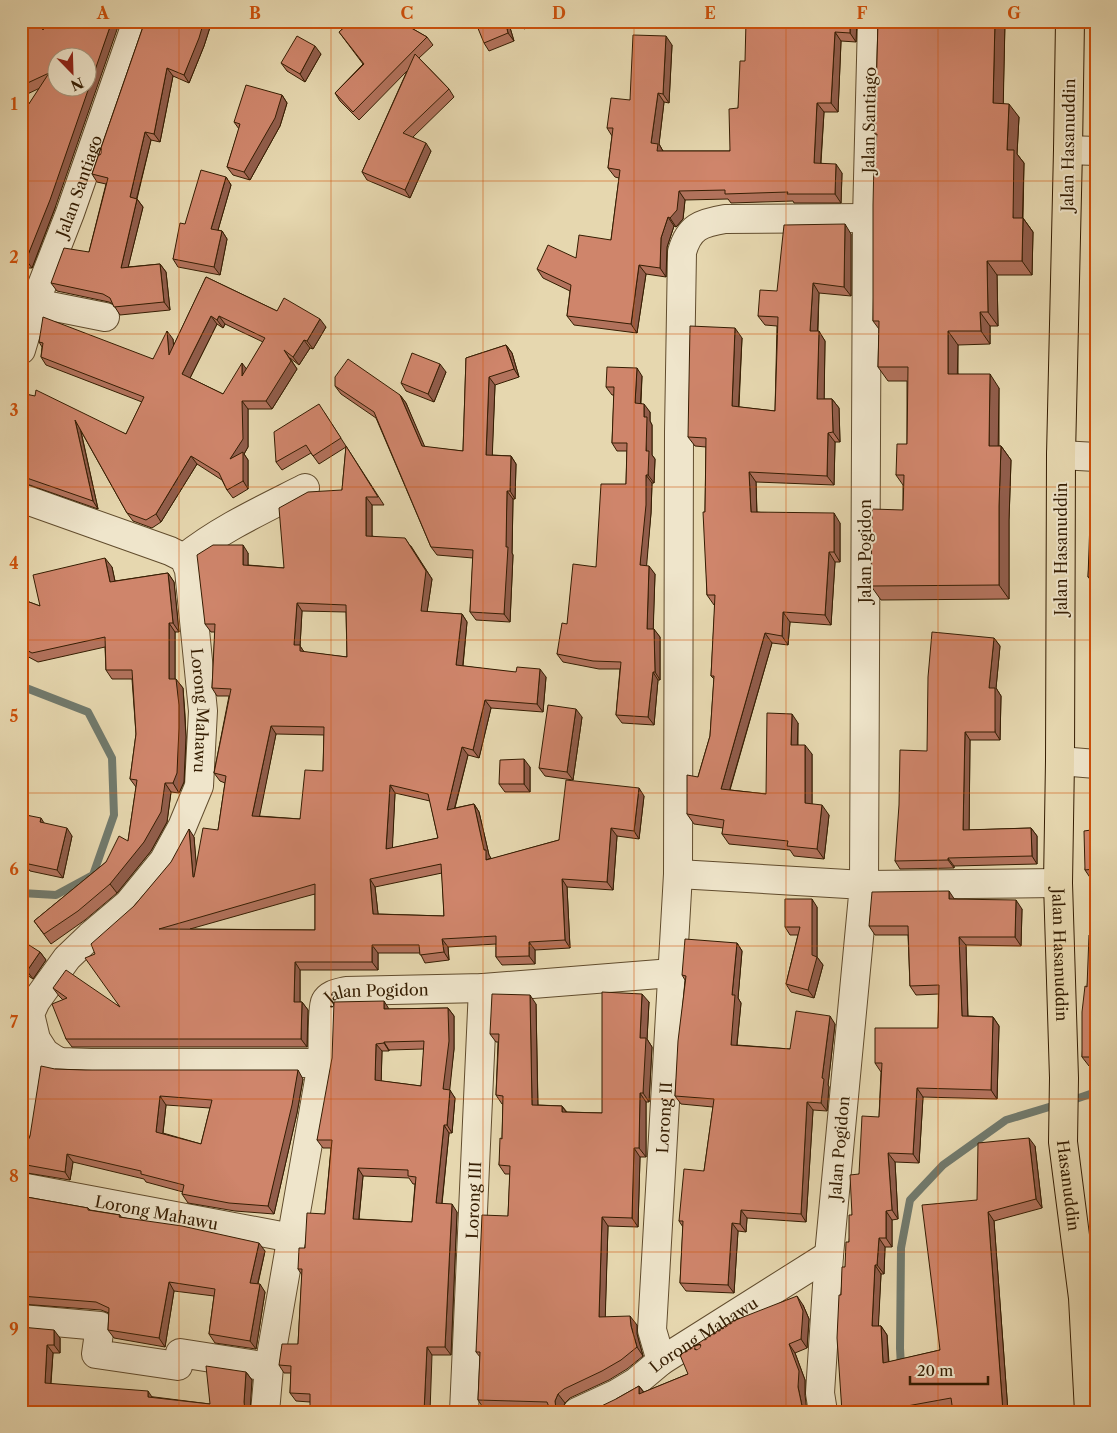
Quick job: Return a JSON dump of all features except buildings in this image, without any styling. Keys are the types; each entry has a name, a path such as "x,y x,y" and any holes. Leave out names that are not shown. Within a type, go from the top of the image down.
{"highway":[{"name":"Jalan Hasanuddin","path":"1064,1078 1058,883 1061,455 1070,21"},
{"name":"Hasanuddin","path":"1064,1078 1063,1142 1089,1297 1089,1412"}],"street":[{"name":"Jalan Santiago","path":"21,350 32,295 70,213 137,21"},
{"name":"Jalan Santiago","path":"867,218 872,21"},
{"path":"1068,150 1096,150"},
{"name":"Lorong II","path":"661,1361 652,1330 678,874 679,422 682,252 685,242 700,225 714,221 725,219 867,218"},
{"name":"Jalan Pogidon","path":"823,1412 820,1393 829,1255 864,884 867,218"},
{"path":"32,295 105,317"},
{"path":"1061,455 1096,457"},
{"path":"21,498 170,551 184,558 227,528 305,488"},
{"name":"Lorong Mahawu","path":"38,1050 30,1014 36,1001 67,958 128,904 164,860 182,827 199,786 203,711 188,570 184,558"},
{"path":"1060,760 1096,764"},
{"path":"678,874 864,884 1058,883"},
{"name":"Jalan Pogidon","path":"265,1412 270,1367 322,1063 324,1002 330,996 346,991 483,988 672,973"},
{"name":"Lorong III","path":"464,1412 483,988"},
{"path":"38,1050 62,1062 322,1063"},
{"path":"21,1140 34,1058 39,1056 38,1050"},
{"name":"Lorong Mahawu","path":"21,1187 292,1238"},
{"name":"Lorong Mahawu","path":"577,1412 629,1386 661,1361 829,1255"},
{"path":"21,1319 100,1326 96,1354 178,1366 180,1353 270,1367"}],"waterway":[{"path":"21,686 88,712 112,758 114,815 93,875 56,895 21,893"},
{"path":"1070,1101 1096,1092"},
{"path":"901,1367 901,1248 910,1200 943,1165 1006,1120 1059,1104"}]}
